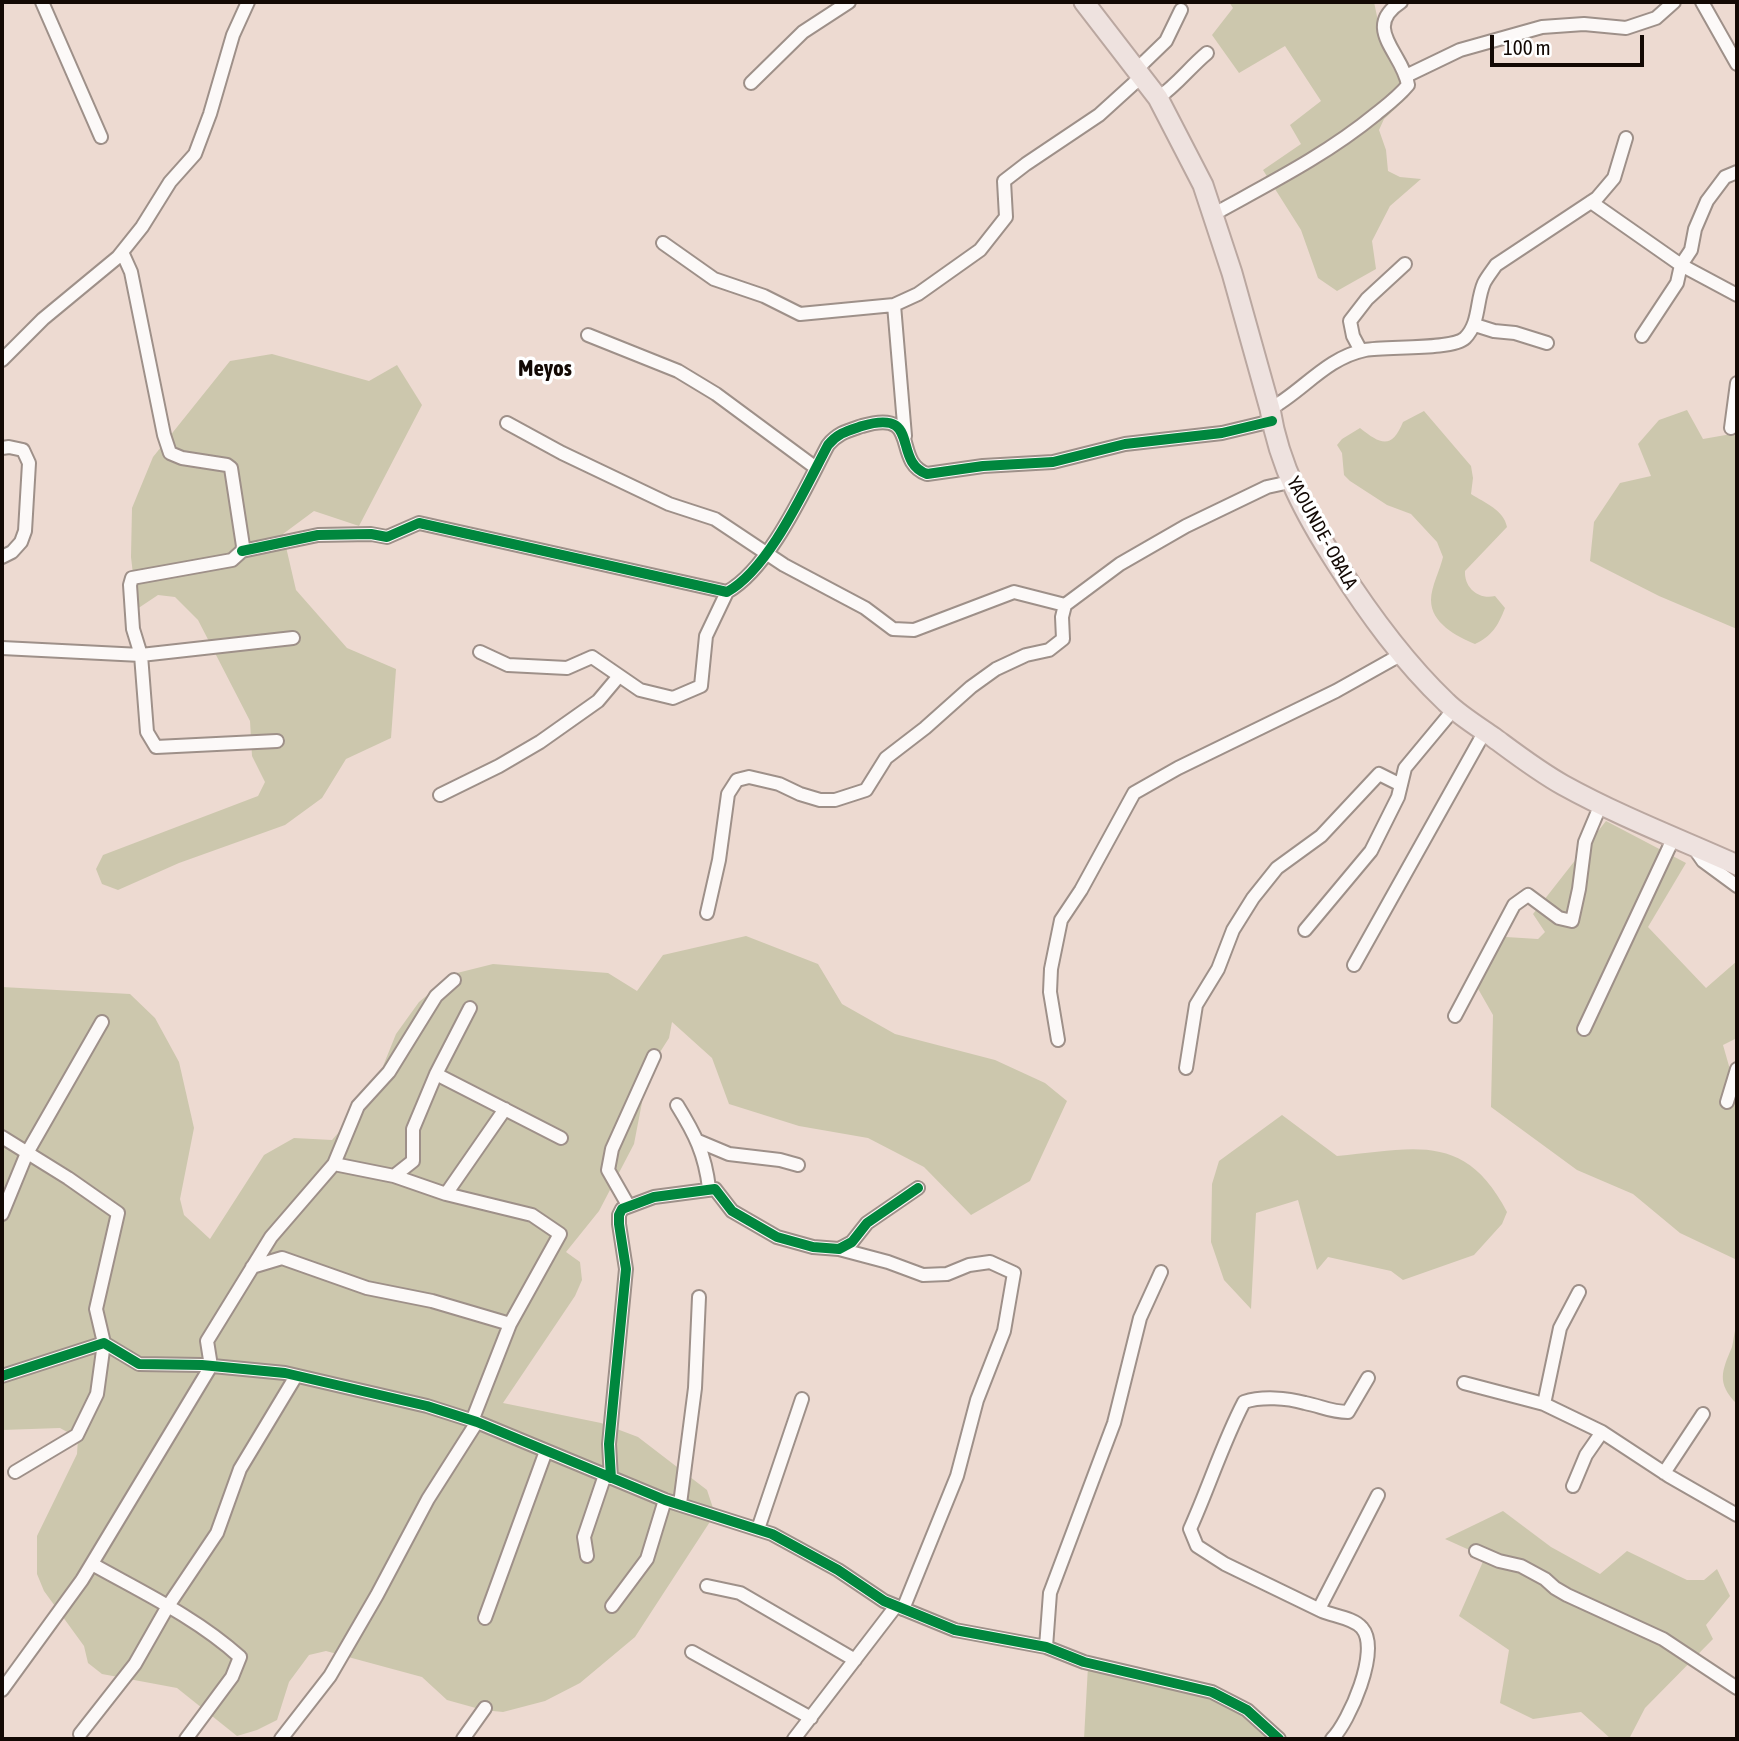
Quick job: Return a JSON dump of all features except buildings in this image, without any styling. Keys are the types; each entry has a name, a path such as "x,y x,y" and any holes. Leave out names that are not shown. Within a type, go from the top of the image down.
{"highway":[{"name":"YAOUNDE - OBALA","path":"1084,2 1158,98 1203,185 1214,214 1290,482 1317,532 1365,609 1402,654 1454,709 1534,767 1601,804 1737,865"}],"street":[{"path":"42,2 101,137"},
{"path":"2,360 43,319 122,252 142,227 170,183 195,154 210,114 233,35 248,2"},
{"path":"751,83 803,32 849,2"},
{"path":"1214,214 1315,158 1401,94 1408,85 1406,76 1384,36 1383,28 1386,16 1401,2"},
{"path":"1406,76 1460,50 1542,26 1584,24 1626,28 1656,18 1674,2"},
{"path":"1702,2 1737,64"},
{"path":"663,243 714,279 764,296 800,314 894,305 918,294 981,250 1006,217 1004,181 1099,115 1166,41 1181,10"},
{"path":"1158,98 1208,52"},
{"path":"894,305 905,437 913,464 928,474 984,466 1053,462 1125,444 1222,433 1271,415 1327,365 1361,351 1460,342 1475,325 1485,281 1496,265 1591,202 1614,178 1626,138"},
{"path":"1642,336 1677,284 1681,265 1691,250 1695,229 1707,201 1725,177 1737,172"},
{"path":"1591,202 1681,265 1737,295"},
{"path":"122,252 131,272 170,453 182,458 227,464 231,468 242,529 242,551"},
{"path":"1361,351 1353,336 1350,321 1367,299 1405,264"},
{"path":"1475,325 1494,331 1516,333 1547,343"},
{"path":"588,335 678,371 716,394 816,468"},
{"path":"1731,428 1737,383"},
{"path":"480,652 508,664 567,668 592,657 640,690 673,698 701,686 706,636 727,592 738,585 767,553 828,444 837,434 883,421 899,428 905,437"},
{"path":"507,423 562,453 669,504 715,519 784,565 865,608 893,629 914,630 1014,592 1065,605"},
{"path":"2,447 23,450 29,463 21,542 12,552 2,557"},
{"path":"707,913 719,860 728,794 737,780 750,776 820,800 835,800 866,790 886,758 925,729 971,687 996,669 1026,655 1049,650 1063,639 1062,617 1065,605 1120,565 1186,526 1267,486 1290,482"},
{"path":"277,741 156,747 147,732 141,655 133,629 130,585 132,579 232,560 242,551 318,535 371,534 387,537 419,523 727,592"},
{"path":"2,648 141,655 293,638"},
{"path":"1058,1040 1050,992 1051,970 1061,920 1081,890 1134,793 1178,768 1336,691 1402,654"},
{"path":"440,795 540,742 598,701 619,676"},
{"path":"1305,930 1371,851 1398,797 1405,768 1454,709"},
{"path":"1354,965 1369,943 1485,732"},
{"path":"1186,1068 1196,1005 1218,969 1233,930 1253,898 1277,868 1321,836 1379,774 1401,785"},
{"path":"1455,1016 1514,905 1528,895 1559,918 1572,921 1579,889 1584,842 1601,804"},
{"path":"1584,1029 1682,842 1737,886"},
{"path":"2,1690 92,1564 211,1366 207,1340 271,1237 334,1164 358,1106 389,1072 436,996 454,980"},
{"path":"394,1176 414,1161 414,1129 436,1074 470,1008"},
{"path":"2,1214 27,1153 102,1022"},
{"path":"628,1205 608,1170 612,1149 654,1056"},
{"path":"1727,1102 1737,1069"},
{"path":"436,1074 561,1138"},
{"path":"677,1105 698,1141 709,1188"},
{"path":"446,1194 505,1109"},
{"path":"2,1137 118,1213 96,1309 104,1343 97,1394 77,1435 15,1472"},
{"path":"698,1141 729,1154 780,1160 798,1165"},
{"path":"281,1739 330,1676 474,1421 510,1324 559,1234 532,1214 446,1194 394,1176 334,1164"},
{"path":"839,1249 852,1242 867,1223 918,1188"},
{"path":"587,1556 584,1537 608,1476 626,1269 619,1215 628,1205 654,1197 715,1189 732,1211 777,1237 813,1247 839,1249 923,1275 947,1274 969,1265 990,1262 1014,1273 1004,1331 977,1400 957,1476 900,1607 794,1739"},
{"path":"253,1267 282,1258 367,1288 432,1301 510,1324"},
{"path":"1046,1647 1050,1593 1114,1423 1140,1318 1161,1272"},
{"path":"1544,1404 1560,1328 1579,1292"},
{"path":"680,1504 695,1388 699,1297"},
{"path":"2,1376 104,1343 139,1364 211,1366 296,1376 427,1406 474,1421 665,1500 758,1530 827,1564 884,1601 955,1630 1046,1647 1084,1662 1212,1692 1247,1710 1279,1739"},
{"path":"80,1734 135,1664 168,1606 217,1534 240,1469 296,1376"},
{"path":"1332,1739 1355,1702 1365,1667 1368,1637 1362,1626 1322,1611 1225,1564 1197,1546 1190,1529 1230,1428 1244,1402 1256,1398 1304,1402 1332,1412 1348,1412 1368,1378"},
{"path":"1464,1383 1544,1404 1602,1432 1737,1515"},
{"path":"758,1530 802,1399"},
{"path":"1664,1472 1703,1414"},
{"path":"1573,1486 1586,1455 1602,1432"},
{"path":"485,1618 546,1451"},
{"path":"1322,1611 1320,1606 1325,1594 1378,1495"},
{"path":"612,1606 647,1559 665,1500"},
{"path":"1476,1551 1499,1561 1521,1566 1567,1595 1663,1639 1737,1688"},
{"path":"92,1564 168,1606 224,1642 240,1657 232,1677 186,1739"},
{"path":"707,1586 740,1593 855,1660"},
{"path":"692,1652 811,1718"},
{"path":"463,1739 485,1709"}],"shaded area":[{"path":"1229,2 1374,2 1384,50 1408,97 1384,119 1379,130 1386,150 1388,171 1400,177 1421,179 1390,206 1372,241 1376,269 1337,291 1318,278 1301,230 1263,170 1301,144 1290,125 1321,101 1285,46 1239,73 1212,35 1233,8"},
{"path":"272,354 369,381 397,365 422,405 359,526 314,511 283,534 296,590 347,648 396,669 391,738 346,759 322,798 285,825 179,863 118,890 102,884 96,869 103,855 258,796 265,782 252,756 250,721 198,620 175,597 158,595 137,609 131,557 132,508 153,457 230,361"},
{"path":"1687,410 1703,439 1737,433 1737,629 1659,596 1590,561 1594,522 1620,483 1651,476 1638,444 1659,420"},
{"path":"1424,411 1471,466 1471,494 1498,511 1507,527 1465,571 1467,583 1474,591 1483,596 1495,596 1505,608 1494,630 1475,644 1446,628 1432,608 1432,590 1443,557 1437,542 1411,514 1387,505 1350,481 1344,475 1342,453 1337,445 1360,428 1385,442 1395,437 1403,422"},
{"path":"1606,821 1686,863 1648,927 1706,988 1737,961 1737,1038 1723,1045 1737,1094 1737,1260 1680,1233 1633,1194 1577,1170 1491,1107 1493,1015 1469,973 1494,928 1506,937 1538,939 1545,932 1533,914"},
{"path":"746,936 818,964 842,1004 895,1034 995,1060 1045,1083 1067,1101 1030,1181 971,1215 924,1167 868,1138 799,1126 729,1104 712,1058 672,1022 669,1038 648,1071 634,1144 599,1211 566,1252 580,1262 582,1280 575,1296 503,1403 601,1423 638,1437 707,1490 715,1514 635,1637 580,1683 545,1701 503,1712 483,1710 447,1700 422,1677 326,1651 309,1655 289,1682 277,1720 237,1736 177,1688 102,1674 88,1663 84,1646 44,1591 37,1574 37,1536 77,1454 78,1438 60,1428 2,1430 2,987 130,994 155,1018 179,1062 194,1128 180,1199 184,1215 210,1239 264,1155 294,1138 332,1140 371,1096 396,1034 419,1002 453,974 493,964 608,973 637,991 663,955"},
{"path":"1282,1115 1337,1156 1414,1149 1455,1157 1474,1168 1491,1186 1507,1212 1502,1224 1474,1255 1403,1280 1391,1271 1328,1257 1317,1270 1298,1200 1256,1213 1251,1309 1224,1280 1211,1242 1212,1184 1219,1161"},
{"path":"1737,1324 1737,1404 1726,1390 1723,1377"},
{"path":"1503,1511 1551,1547 1600,1574 1627,1551 1687,1580 1704,1580 1717,1569 1730,1596 1706,1625 1713,1639 1645,1708 1629,1739 1611,1739 1581,1712 1533,1719 1500,1703 1509,1650 1459,1616 1485,1557 1445,1539"},
{"path":"1088,1666 1209,1696 1242,1715 1273,1739 1084,1739"}],"cycle path":[{"path":"242,551 318,535 371,534 387,537 419,523 727,592 743,581 772,546 828,445 839,435 862,426 881,422 893,424 900,430 916,467 927,474 983,466 1053,462 1125,444 1222,433 1272,421"},
{"path":"611,1478 609,1444 626,1269 619,1224 622,1209 654,1197 715,1189 732,1211 777,1237 813,1247 839,1249 852,1242 867,1223 918,1188"},
{"path":"2,1376 104,1343 139,1364 202,1365 285,1373 427,1406 477,1422 665,1500 772,1534 838,1570 884,1601 955,1630 1046,1647 1084,1662 1212,1692 1247,1710 1279,1739"}],"district":[{"name":"Meyos","path":"545,369"}]}
